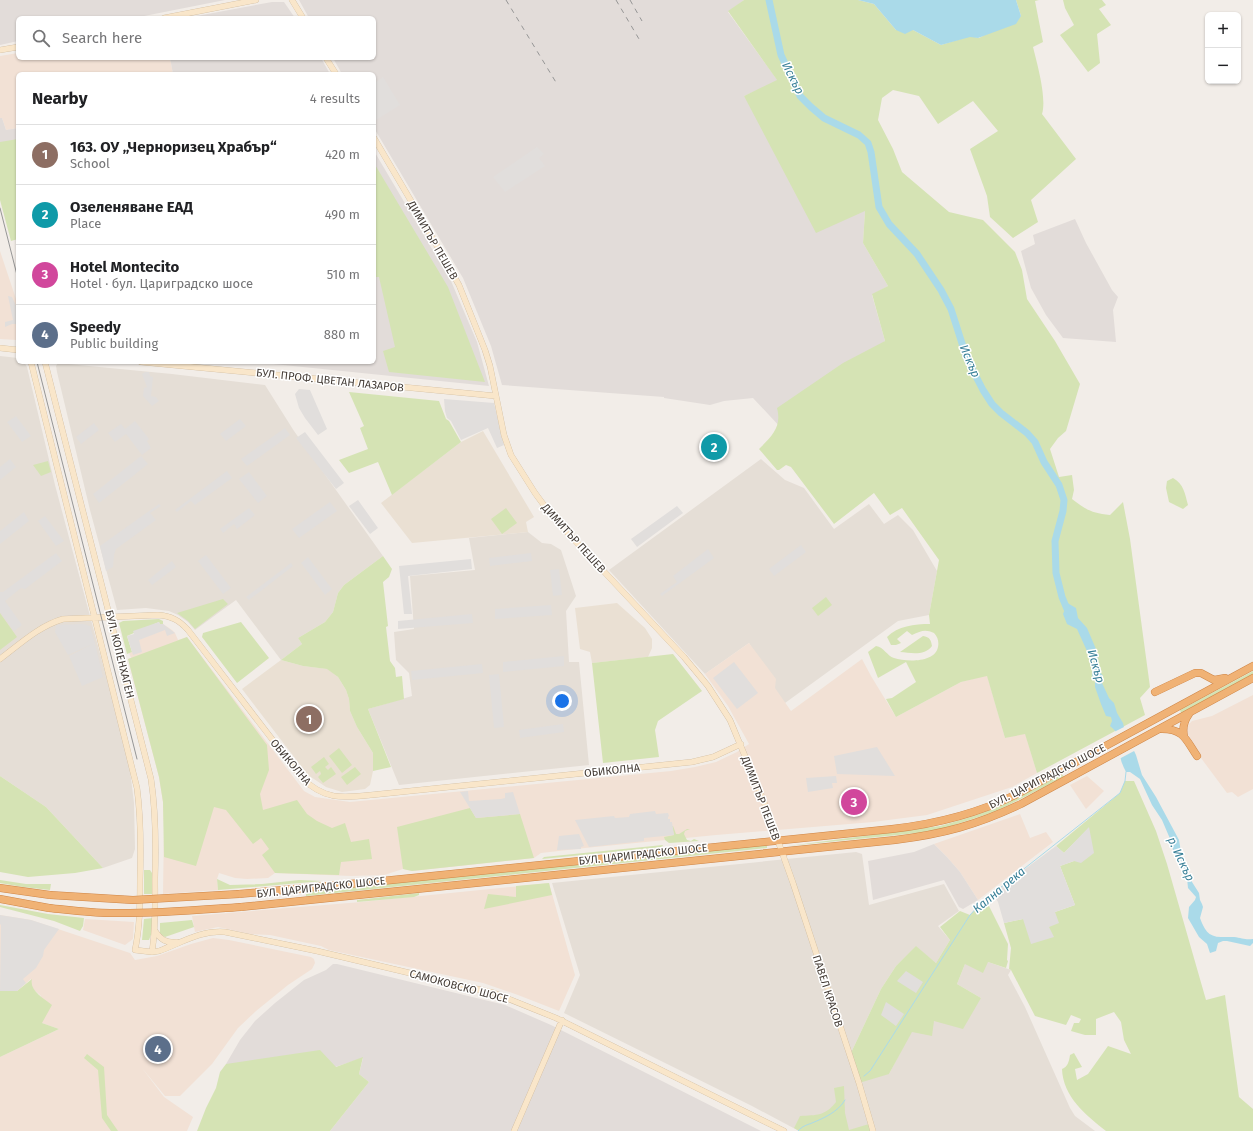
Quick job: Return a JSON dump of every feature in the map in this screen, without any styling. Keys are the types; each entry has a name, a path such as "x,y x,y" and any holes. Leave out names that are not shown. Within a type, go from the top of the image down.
{"highway":[{"name":"БУЛ. ЦАРИГРАДСКО ШОСЕ","path":"0,888 50,895 132,900 239,894 905,828 948,820 981,810 1008,799 1253,666"},
{"path":"1155,692 1195,673 1201,672 1207,677 1218,680 1246,670"},
{"path":"1188,702 1205,687 1207,677"},
{"name":"БУЛ. ЦАРИГРАДСКО ШОСЕ","path":"0,899 49,908 88,912 179,912 913,838 964,828 1021,804 1253,678"},
{"path":"1184,736 1184,723 1190,713"},
{"path":"1160,729 1174,729 1184,736 1197,756"}],"main road":[{"path":"174,16 256,0"},
{"path":"292,0 302,16"},
{"path":"0,50 16,47"},
{"path":"327,60 335,72"},
{"name":"ДИМИТЪР ПЕШЕВ","path":"376,141 424,222 459,285 487,355 504,435 511,456 534,493 552,516 590,555 701,677 722,707 740,744 764,802 782,852"},
{"path":"0,348 16,350"},
{"name":"БУЛ. КОПЕНХАГЕН","path":"31,364 134,772 139,805 140,919 135,950"},
{"name":"БУЛ. КОПЕНХАГЕН","path":"46,364 149,768 154,795 156,832 155,931 152,952"},
{"name":"БУЛ. ПРОФ. ЦВЕТАН ЛАЗАРОВ","path":"162,364 496,396"},
{"name":"ОБИКОЛНА","path":"0,659 42,628 52,622 63,619 158,614 172,617 183,624 302,778 318,791 336,797 363,796 692,762 717,755 740,744"},
{"name":"ПАВЕЛ КРАСОВ","path":"782,852 859,1083 873,1131"},
{"path":"155,931 161,939 165,941 181,942"},
{"name":"САМОКОВСКО ШОСЕ","path":"135,950 152,952 159,951 204,933 214,931 250,936 494,993 562,1020 784,1131"},
{"path":"514,1131 562,1020"}],"shaded area":[{"path":"0,0 225,0 144,16 16,16 16,41 0,45"},
{"path":"299,0 744,0 728,12 778,81 744,96 865,211 863,243 888,286 872,295 885,341 782,429 753,398 724,401 710,405 664,397 502,385 491,346 463,278 376,131 376,72 341,72 334,60 376,60 376,16 308,16"},
{"path":"272,2 284,2 294,16 197,16"},
{"path":"16,53 16,60 170,60 173,72 16,72 16,128 6,130 2,118 0,118 0,56"},
{"path":"170,60 322,60 329,72 173,72"},
{"path":"383,77 400,105 376,120 376,82"},
{"path":"0,118 2,118 6,130 16,128 16,234 0,176"},
{"path":"537,147 544,154 539,158 545,166 505,192 493,177"},
{"path":"376,154 451,281 477,342 489,386 274,364 376,364"},
{"path":"1075,219 1086,243 1112,290 1118,297 1113,310 1116,342 1063,338 1046,315 1031,288 1021,251 1035,244 1033,235"},
{"path":"0,251 16,299 16,340 0,339"},
{"path":"8,296 12,297 16,306 16,324 5,327 5,322 13,320"},
{"path":"0,356 16,358 16,364 25,364 27,367 55,485 129,762 134,803 135,849 132,858 103,868 46,807 0,776"},
{"path":"57,364 68,364 265,385 294,431 383,556 344,585 338,593 333,612 325,622 298,638 302,644 281,660 236,600 195,630 188,622 169,611 146,608 117,610 90,510 56,366"},
{"path":"149,372 150,376 153,377 151,396 156,397 159,401 152,406 143,396 144,388 147,387 142,374"},
{"path":"299,389 310,390 327,429 318,435 299,408 295,394"},
{"path":"444,399 494,403 504,445 497,448 488,428 461,440 451,421 447,418"},
{"path":"16,416 31,436 22,442 7,422"},
{"path":"240,419 246,426 226,441 220,434"},
{"path":"135,421 149,439 147,441 151,448 142,455 126,434 115,442 108,433 121,424 125,429"},
{"path":"94,423 99,430 81,444 76,437"},
{"path":"285,428 290,435 247,466 241,459"},
{"path":"483,431 534,517 526,522 528,532 412,543 381,503 461,442"},
{"path":"305,432 344,483 336,489 296,438"},
{"path":"141,456 148,464 99,503 93,494"},
{"path":"10,459 16,467 0,480 0,467"},
{"path":"761,459 785,480 804,488 834,529 869,504 884,524 898,515 913,530 937,571 929,615 898,621 785,703 774,689 749,643 705,674 609,570"},
{"path":"227,471 232,478 195,505 191,501 177,512 175,510"},
{"path":"249,472 267,496 258,503 239,479"},
{"path":"358,500 378,528 370,534 349,506"},
{"path":"330,502 337,511 299,538 292,529"},
{"path":"159,504 161,506 150,513 156,520 116,549 113,567 106,571 100,546"},
{"path":"677,506 683,513 637,547 631,539"},
{"path":"249,508 255,515 237,529 234,524 223,533 220,529"},
{"path":"24,512 29,521 0,544 0,531"},
{"path":"45,516 64,541 56,546 38,521"},
{"path":"528,532 542,543 551,544 561,550 576,596 566,611 569,662 579,662 589,765 399,785 368,709 412,696 409,673 396,660 394,632 414,629 410,576 475,570 469,538"},
{"path":"801,545 806,552 774,576 769,569"},
{"path":"708,549 714,558 662,596 660,594 677,582 673,576"},
{"path":"56,553 62,561 25,589 21,588 5,601 22,625 14,631 0,612 0,592 3,592"},
{"path":"531,553 532,561 490,566 489,558"},
{"path":"206,555 231,588 223,594 198,561"},
{"path":"308,557 332,589 325,595 301,563"},
{"path":"471,559 472,569 408,576 412,614 404,614 399,566"},
{"path":"172,561 176,567 152,585 148,580"},
{"path":"291,563 293,566 249,600 246,597"},
{"path":"559,569 562,595 553,596 550,570"},
{"path":"617,603 645,628 652,639 652,648 648,657 592,663 590,652 580,649 575,608"},
{"path":"551,605 552,615 495,619 495,609"},
{"path":"472,614 473,623 398,629 398,621"},
{"path":"159,622 175,633 167,636 165,630 139,640 142,652 133,655 127,636 134,634 133,631"},
{"path":"83,624 90,626 95,643 68,655 55,632 56,626"},
{"path":"163,624 175,633 178,640 187,637 304,791 315,797 350,802 671,771 716,762 737,752 749,744 728,706 705,674 749,643 776,679 775,688 791,711 862,659 896,717 961,682 987,675 1005,738 1025,733 1037,773 1012,787 927,815 873,822 585,848 541,853 534,858 412,871 403,869 384,875 352,876 275,873 268,878 247,879 235,878 219,873 217,879 218,890 163,894 163,802 159,777 128,659 131,658 129,653 132,652 134,634"},
{"path":"95,643 103,677 82,686 69,656"},
{"path":"564,656 564,666 503,672 503,662"},
{"path":"281,660 303,666 328,669 338,677 346,690 349,699 350,711 357,727 373,753 373,771 370,785 365,789 342,792 326,787 308,775 242,689"},
{"path":"734,662 758,693 737,709 713,678"},
{"path":"482,664 483,673 412,680 411,671"},
{"path":"499,674 504,727 494,728 489,675"},
{"path":"1253,695 1253,789 1238,797 1232,792 1227,793 1201,758 1186,731 1188,725 1192,721 1212,716"},
{"path":"563,724 564,732 520,738 519,730"},
{"path":"877,747 895,776 837,774 834,756"},
{"path":"836,776 837,783 832,783 833,788 808,792 806,778"},
{"path":"1087,776 1104,791 1086,809 1070,785"},
{"path":"468,791 469,801 501,799 505,798 505,793 513,792 520,814 476,818 460,792"},
{"path":"655,811 656,814 668,813 668,819 672,822 674,835 644,838 644,841 589,847 575,820 614,816 615,818 629,817 630,814"},
{"path":"1020,814 1030,838 1046,832 1053,842 978,900 960,872 934,844"},
{"path":"1089,827 1094,853 1081,863 1074,861 1060,866 1075,905 1055,912 1059,923 1049,927 1054,937 1031,944 1023,919 1004,923 998,902 993,893 1056,846 1064,853"},
{"path":"579,834 584,846 581,847 581,849 557,850 559,836"},
{"path":"934,844 960,872 978,900 963,909 959,907 944,880 873,900 868,861 914,852"},
{"path":"856,852 862,854 869,905 944,884 959,911 938,926 950,940 936,963 916,947 896,966 881,989 850,1055 889,1074 911,1032 981,998 957,984 965,964 988,962 1011,970 1008,975 1025,1007 1070,1108 1075,1116 1095,1131 799,1131 752,1106 564,1013 580,975 552,883"},
{"path":"549,883 575,975 559,1011 483,983 329,950 321,946 270,935 250,934 218,927 195,932 192,916 361,902"},
{"path":"0,915 31,920 130,953 135,960 157,956 213,938 311,957 314,959 315,963 312,969 288,985 238,1028 212,1064 180,1096 165,1096 142,1068 164,1097 193,1117 187,1131 0,1131 0,1057 59,1029 42,1023 41,996 33,989 31,979 17,991 0,991"},
{"path":"0,915 31,920 59,929 44,950 43,956 36,968 23,979 26,983 17,991 0,991"},
{"path":"85,919 134,922 133,939 125,945 83,930"},
{"path":"333,964 505,1005 551,1025 761,1131 330,1131 369,1082 359,1074 363,1058 335,1067 226,1064 240,1040 255,1021 304,980 326,970"},
{"path":"906,971 923,982 916,993 897,981"},
{"path":"886,1002 904,1014 896,1026 881,1015"}],"green space":[{"path":"744,0 858,0 874,4 896,30 913,30 941,45 970,36 979,38 1021,16 1016,0 1039,0 1035,1 1043,42 1033,47 1042,90 1042,114 1076,159 1031,200 1038,222 1013,238 990,217 987,196 970,149 998,131 973,101 938,124 919,96 893,90 882,98 878,120 893,149 902,172 949,212 983,220 1015,252 1022,270 1027,299 1055,341 1080,384 1066,431 1058,438 1050,449 1059,477 1072,475 1074,490 1072,499 1081,506 1090,510 1110,515 1123,502 1130,539 1150,687 1140,698 1145,715 1037,773 1025,734 1005,738 987,676 961,682 896,717 886,699 892,698 916,682 906,662 878,678 868,652 876,646 894,658 919,660 926,659 936,652 938,640 934,633 928,631 918,632 912,635 907,631 897,639 901,643 896,645 891,645 887,637 896,630 907,626 930,624 929,615 939,560 902,508 890,515 874,493 834,524 791,467 786,465 777,470 759,449 775,431 778,421 777,408 843,363 885,341 872,294 888,286 863,243 865,211 816,233 744,96 777,80 728,11"},
{"path":"1063,0 1102,0 1106,5 1099,9 1111,25 1097,34 1100,63 1088,72 1060,35 1074,25 1065,8"},
{"path":"16,139 16,240 11,241 0,200 0,142"},
{"path":"376,166 448,287 485,382 389,372 383,351 395,347 379,277 376,277"},
{"path":"349,392 439,401 446,419 449,421 461,442 392,495 378,462 349,473 339,460 368,449 360,428 364,426"},
{"path":"48,461 51,472 41,476 33,465"},
{"path":"1173,478 1180,483 1185,493 1188,505 1183,509 1169,502 1166,488 1167,481"},
{"path":"506,508 517,523 502,534 491,519"},
{"path":"383,556 392,569 389,577 383,582 390,661 395,668 396,677 402,676 404,699 368,709 391,767 373,771 373,753 357,727 350,711 349,699 346,690 338,677 327,669 303,666 281,660 302,644 298,638 325,622 333,612 338,593 344,585"},
{"path":"826,597 832,605 818,616 812,608"},
{"path":"223,599 228,604 195,629 188,621 177,613"},
{"path":"0,613 17,637 0,650"},
{"path":"159,619 163,621 163,624 160,625 159,622 127,636 132,652 127,654 119,623 123,621"},
{"path":"241,622 269,658 237,683 202,637 203,633"},
{"path":"923,636 931,640 932,646 929,649 922,653 900,652"},
{"path":"187,637 267,745 269,770 260,794 263,810 297,800 307,814 317,821 332,828 345,823 351,842 369,839 372,859 341,862 339,875 275,873 262,855 269,849 261,838 253,844 226,810 214,807 196,866 164,857 163,802 159,777 128,659"},
{"path":"673,654 702,691 658,721 655,730 659,757 603,763 592,663"},
{"path":"1253,671 1253,674 1181,713 1180,710"},
{"path":"339,748 352,765 342,773 329,756"},
{"path":"324,757 329,764 325,767 328,770 331,767 336,774 323,783 318,777 321,774 320,771 316,774 311,767"},
{"path":"355,767 361,774 347,785 341,777"},
{"path":"1062,774 1064,777 997,811 942,829 918,833 788,846 940,826 995,808"},
{"path":"0,776 46,807 103,868 75,873 28,877 0,872"},
{"path":"1125,781 1134,781 1156,831 1206,1000 1225,995 1239,1097 1253,1109 1253,1131 1106,1131 1084,1112 1071,1097 1063,1079 1062,1069 1069,1062 1070,1055 1074,1053 1082,1067 1075,1069 1077,1080 1088,1074 1108,1046 1131,1054 1124,1040 1121,1022 1114,1012 1096,1019 1096,1035 1085,1035 1071,1031 1074,1023 1079,1023 1081,1019 1071,1015 1066,1025 1035,1016 1011,970 1009,969 1011,948 1004,923 1023,919 1049,927 1055,912 1075,905 1060,866 1074,861 1089,828 1064,853 1056,846 1120,793"},
{"path":"470,808 476,818 520,814 534,858 412,871 403,869 397,827"},
{"path":"672,826 676,834 690,829 685,831 684,834 687,840 691,841 694,839 699,841 669,843 664,837 674,835"},
{"path":"663,845 662,847 542,859 544,857"},
{"path":"767,845 767,848 306,896 306,892"},
{"path":"144,870 150,870 152,873 152,894 144,894"},
{"path":"217,879 230,885 262,884 299,880 323,881 218,890"},
{"path":"0,880 26,884 51,884 50,890 0,883"},
{"path":"549,883 552,895 484,909 488,894 516,897 516,886"},
{"path":"419,893 419,895 414,897 357,902 357,900"},
{"path":"982,902 987,902 1008,944 1008,961 1006,968 988,962 983,973 965,964 957,984 981,998 963,1029 934,1021 932,1036 912,1032 889,1074 859,1083 850,1055 881,989 896,966 916,946 936,963 950,940 940,927 960,911 970,915"},
{"path":"0,905 48,914 84,918 83,926 80,931 54,921 0,907"},
{"path":"153,918 152,932 149,940 142,940 144,919"},
{"path":"192,920 194,927 165,937 160,934 160,923"},
{"path":"32,979 35,990 41,997 52,1005 42,1023 59,1029 0,1057 0,991 17,991"},
{"path":"320,1050 336,1067 363,1057 359,1074 369,1082 330,1131 197,1131 216,1088 220,1072 226,1064"},
{"path":"87,1054 104,1067 107,1115 118,1131 111,1131 102,1118 98,1070 84,1058"},
{"path":"844,1086 845,1113 849,1130 869,1124 871,1131 799,1131 794,1128 800,1116 820,1114 832,1107 836,1102 834,1088"}],"water":[{"path":"858,0 1016,0 1021,16 1016,24 978,38 970,37 941,45 913,30 905,34 896,30 874,4"},
{"name":"р. Искър","path":"1064,601 1076,608 1078,618 1087,628 1096,649 1100,672 1103,676 1102,683 1109,698 1114,703 1117,713 1123,723 1125,732 1136,755 1142,775 1156,797 1179,840 1181,852 1192,882 1199,893 1203,907 1200,918 1203,926 1207,932 1213,936 1253,939 1253,943 1250,946 1223,941 1218,943 1216,951 1210,953 1207,944 1199,937 1188,918 1189,907 1196,897 1188,888 1187,878 1182,862 1173,850 1171,841 1162,820 1152,805 1140,779 1130,772 1126,772 1123,766 1117,734 1110,726 1112,721 1111,717 1106,716 1095,687 1095,680 1092,675 1094,661 1092,655 1087,651 1077,629 1067,624 1063,614 1065,609"}],"pier":[{"path":"1126,726 1127,732 1136,750 1119,759 1118,743 1114,732"}],"waterway":[{"name":"Искър","path":"769,0 781,55 800,96 824,118 859,135 868,143 871,152 879,207 889,224 917,254 941,290 951,309 967,359 992,404 1027,433 1035,442 1044,462 1059,485 1064,500 1063,511 1055,541 1056,573 1062,597 1067,609"},
{"name":"Кална река","path":"864,1076 870,1071 970,915 982,902 1120,793 1125,781 1126,772"},
{"name":"Кална река","path":"798,1131 801,1128 830,1114 839,1108 845,1100"}],"tram line":[{"path":"0,208 16,271"},
{"path":"38,364 137,759"}],"railway":[{"path":"506,0 557,84"},
{"path":"616,0 639,39"},
{"path":"630,0 642,21"}],"place":[{"name":"Озеленяване ЕАД","path":"714,447"},
{"name":"163. ОУ „Черноризец Храбър“","path":"309,719"},
{"name":"Hotel Montecito","path":"854,802"},
{"name":"Speedy","path":"158,1049"}]}
